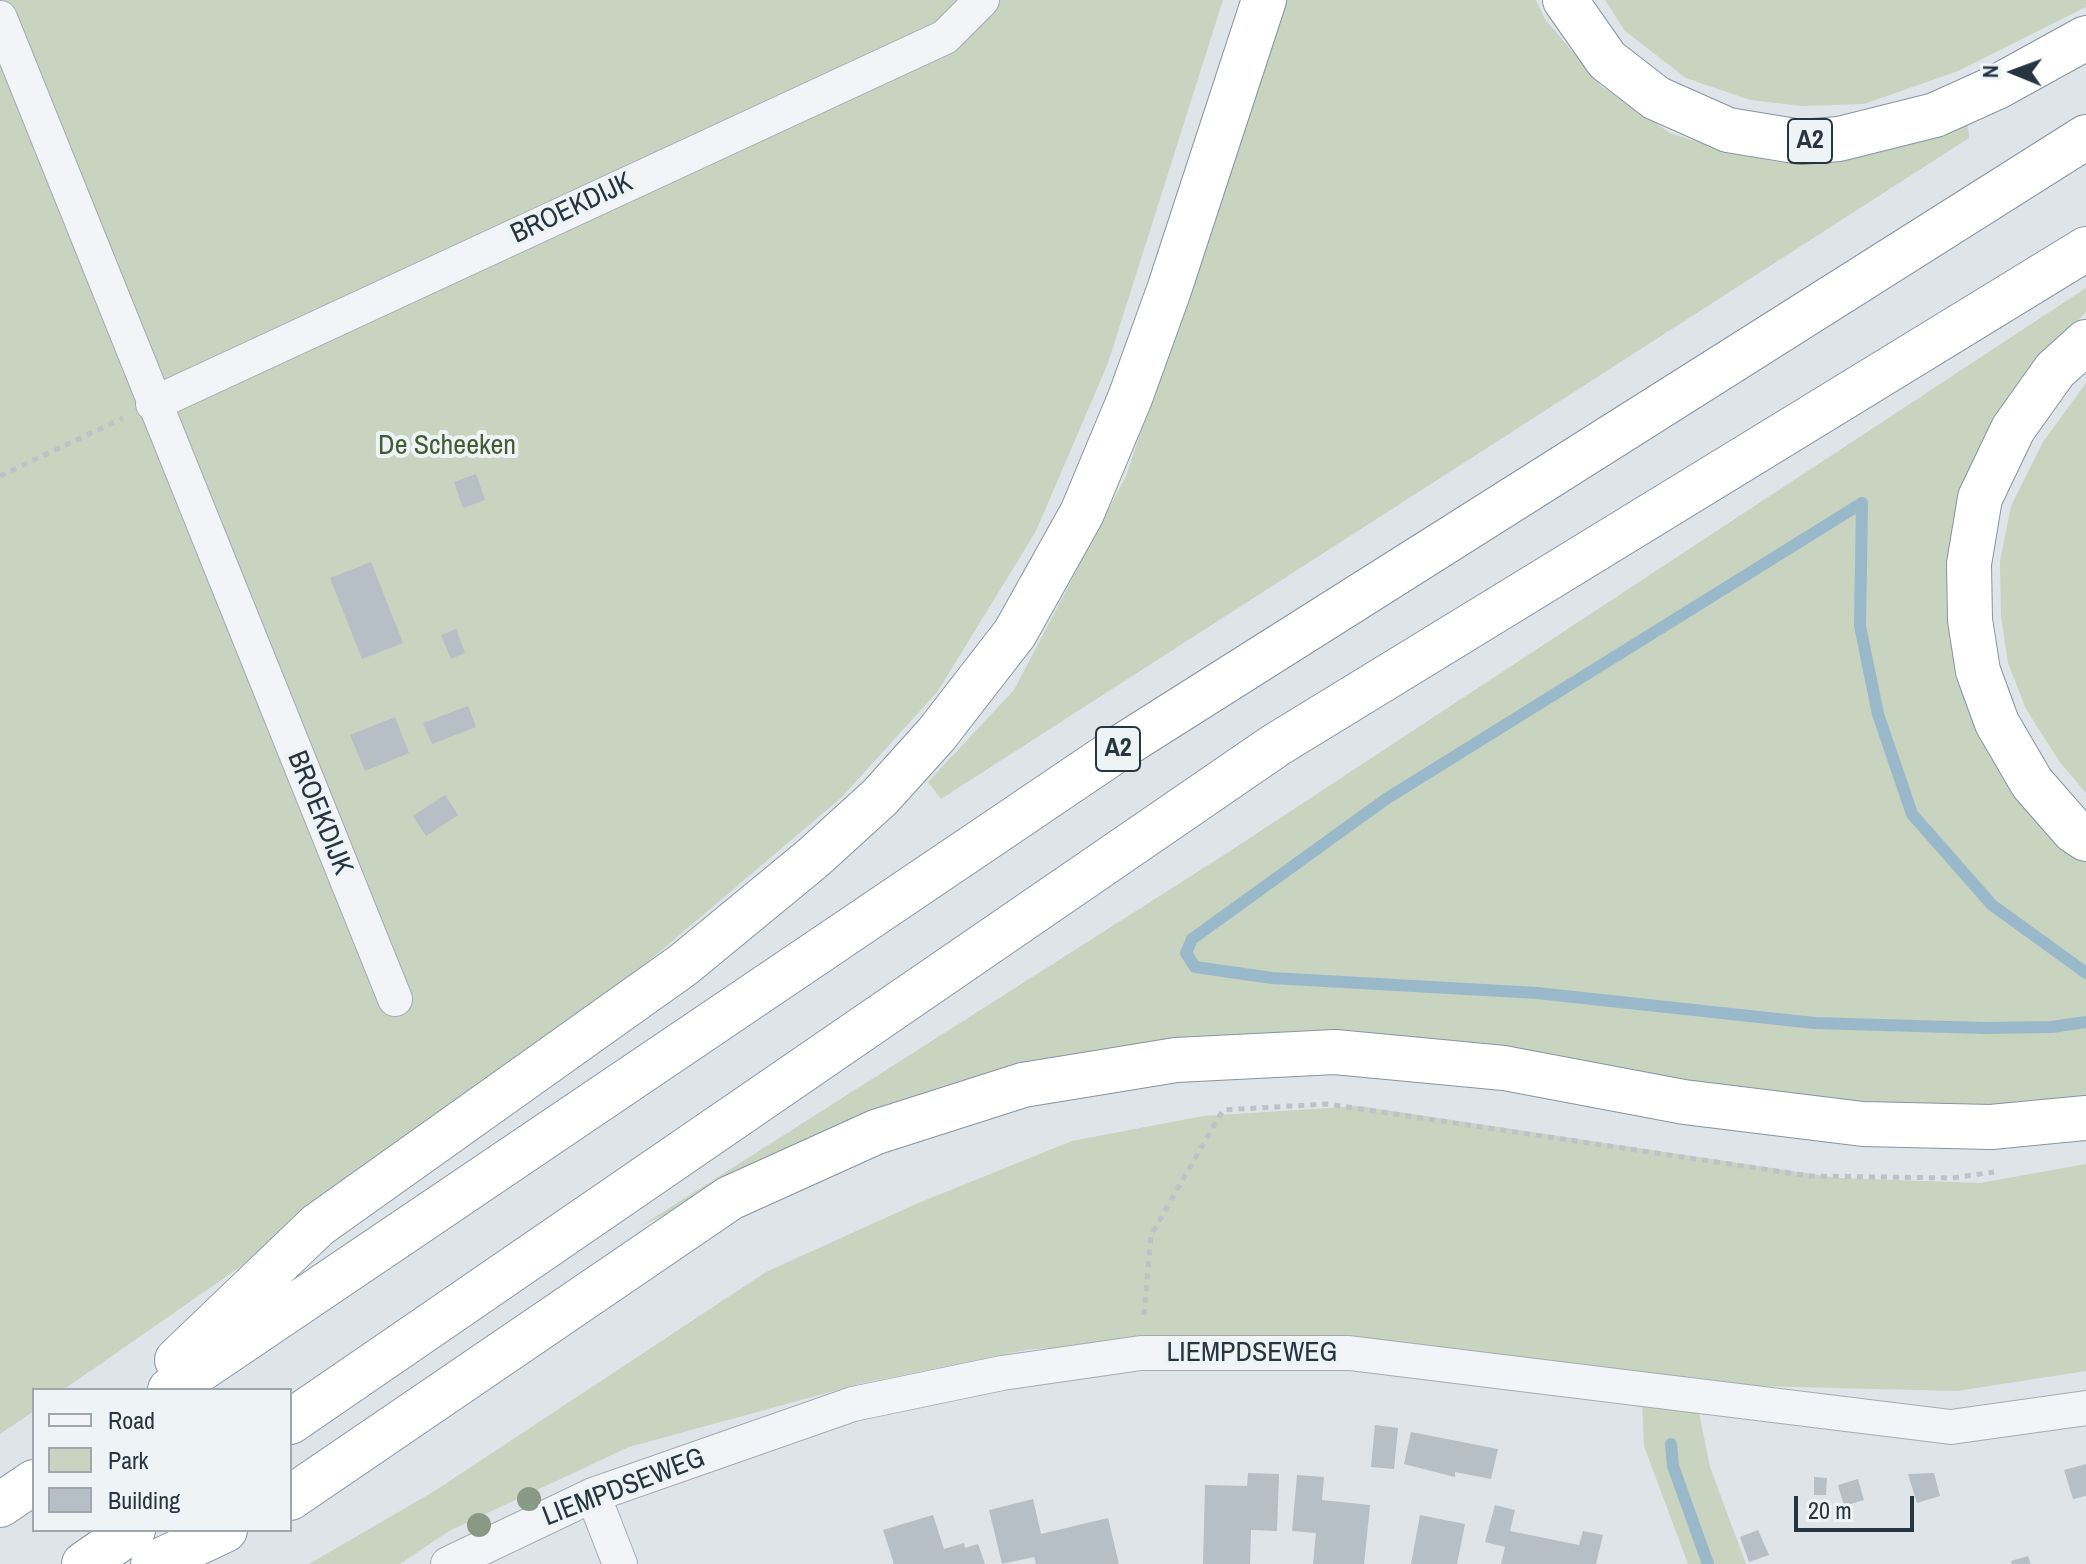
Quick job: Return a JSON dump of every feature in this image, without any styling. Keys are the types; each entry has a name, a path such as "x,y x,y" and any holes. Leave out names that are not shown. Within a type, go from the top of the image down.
{"highway":[{"path":"148,1388 318,1225 683,965 835,838 880,797 936,735 1015,633 1082,513 1130,398 1169,290 1264,0"},
{"name":"A2","path":"1565,0 1607,60 1656,98 1728,130 1801,142 1839,139 1935,115 1997,87 2086,38"},
{"name":"A2","path":"173,1388 1124,745 2086,137"},
{"path":"292,1421 1276,745 2086,249"},
{"path":"2086,342 2055,370 2013,429 1980,498 1969,564 1970,620 1978,671 1997,723 2032,783 2074,831 2086,839"},
{"path":"292,1497 730,1198 876,1132 1023,1085 1176,1060 1335,1052 1504,1068 1684,1102 1863,1124 1991,1127 2086,1118"},
{"path":"0,1505 32,1483"},
{"path":"84,1564 130,1532"},
{"path":"153,1564 221,1532"}],"street":[{"name":"BROEKDIJK","path":"153,404 945,37 982,0"},
{"name":"BROEKDIJK","path":"0,18 395,999"},
{"name":"LIEMPDSEWEG","path":"448,1564 593,1495 853,1404 1002,1373 1141,1353 1349,1353 1951,1427 2086,1408"},
{"path":"593,1495 620,1564"}],"path":[{"path":"0,476 153,404"},
{"path":"1141,1353 1151,1235 1223,1110 1327,1104 1810,1176 1952,1178 1997,1172"}],"green space":[{"name":"De Scheeken","path":"0,0 1223,0 1108,363 1036,531 938,691 842,797 644,965 286,1235 66,1388 32,1388 32,1412 0,1434"},
{"path":"1287,0 1536,0 1545,19 1601,86 1670,133 1731,153 1784,163 1873,154 1968,125 1969,138 941,799 928,782 1014,690 1126,476"},
{"path":"1605,0 2086,0 2086,7 1958,71 1864,104 1803,106 1750,100 1686,78 1625,31"},
{"path":"2086,288 2086,312 2038,364 1951,621 2086,859 2086,1095 1988,1106 1862,1105 1175,1044 726,1186 641,1226 1224,855"},
{"path":"2086,383 2086,793 2059,761 2026,709 2008,663 2001,616 2000,561 2011,506 2043,442"},
{"path":"1359,1106 1838,1178 1980,1183 2086,1164 2086,1371 1957,1391 1713,1385 1341,1340 1031,1349 863,1383 629,1447 449,1531 400,1564 309,1564 433,1492 766,1272 916,1204 1072,1141 1203,1116"},
{"path":"1642,1403 1699,1412 1710,1467 1746,1564 1688,1564 1644,1446"}],"building":[{"path":"476,474 485,500 463,508 454,482"},
{"path":"371,562 403,643 362,659 330,578"},
{"path":"456,629 465,653 451,659 441,635"},
{"path":"468,706 476,727 432,744 423,723"},
{"path":"395,717 409,753 365,771 350,735"},
{"path":"445,795 458,815 426,836 413,816"},
{"path":"1375,1425 1398,1428 1394,1469 1371,1467"},
{"path":"1411,1432 1498,1449 1491,1479 1455,1472 1455,1477 1404,1464"},
{"path":"2086,1464 2086,1496 2073,1499 2064,1470"},
{"path":"1248,1473 1279,1474 1277,1531 1251,1530 1250,1564 1203,1564 1205,1485 1247,1486"},
{"path":"1934,1473 1940,1496 1917,1503 1908,1474"},
{"path":"1297,1475 1324,1477 1322,1500 1370,1505 1364,1564 1313,1564 1316,1533 1292,1531"},
{"path":"1814,1477 1827,1478 1826,1495 1814,1495"},
{"path":"1858,1479 1864,1500 1844,1506 1838,1485"},
{"path":"1033,1499 1041,1534 1108,1518 1119,1564 1036,1564 1034,1557 1002,1564 989,1510"},
{"path":"1495,1505 1515,1510 1510,1531 1579,1545 1583,1531 1603,1535 1596,1564 1501,1564 1505,1547 1485,1542"},
{"path":"933,1515 944,1549 964,1543 965,1548 978,1544 985,1564 894,1564 883,1530"},
{"path":"1420,1515 1465,1524 1457,1564 1411,1564"},
{"path":"1758,1530 1769,1555 1749,1562 1740,1537"},
{"path":"2028,1556 2031,1564 2012,1564 2011,1561"}],"waterway":[{"path":"2086,973 1992,905 1912,814 1878,714 1860,626 1862,503 1386,799 1192,939 1186,953 1195,967 1272,978 1537,993 1814,1023 1984,1028 2052,1027 2086,1022"},
{"path":"1671,1444 1673,1466 1708,1564"}]}
